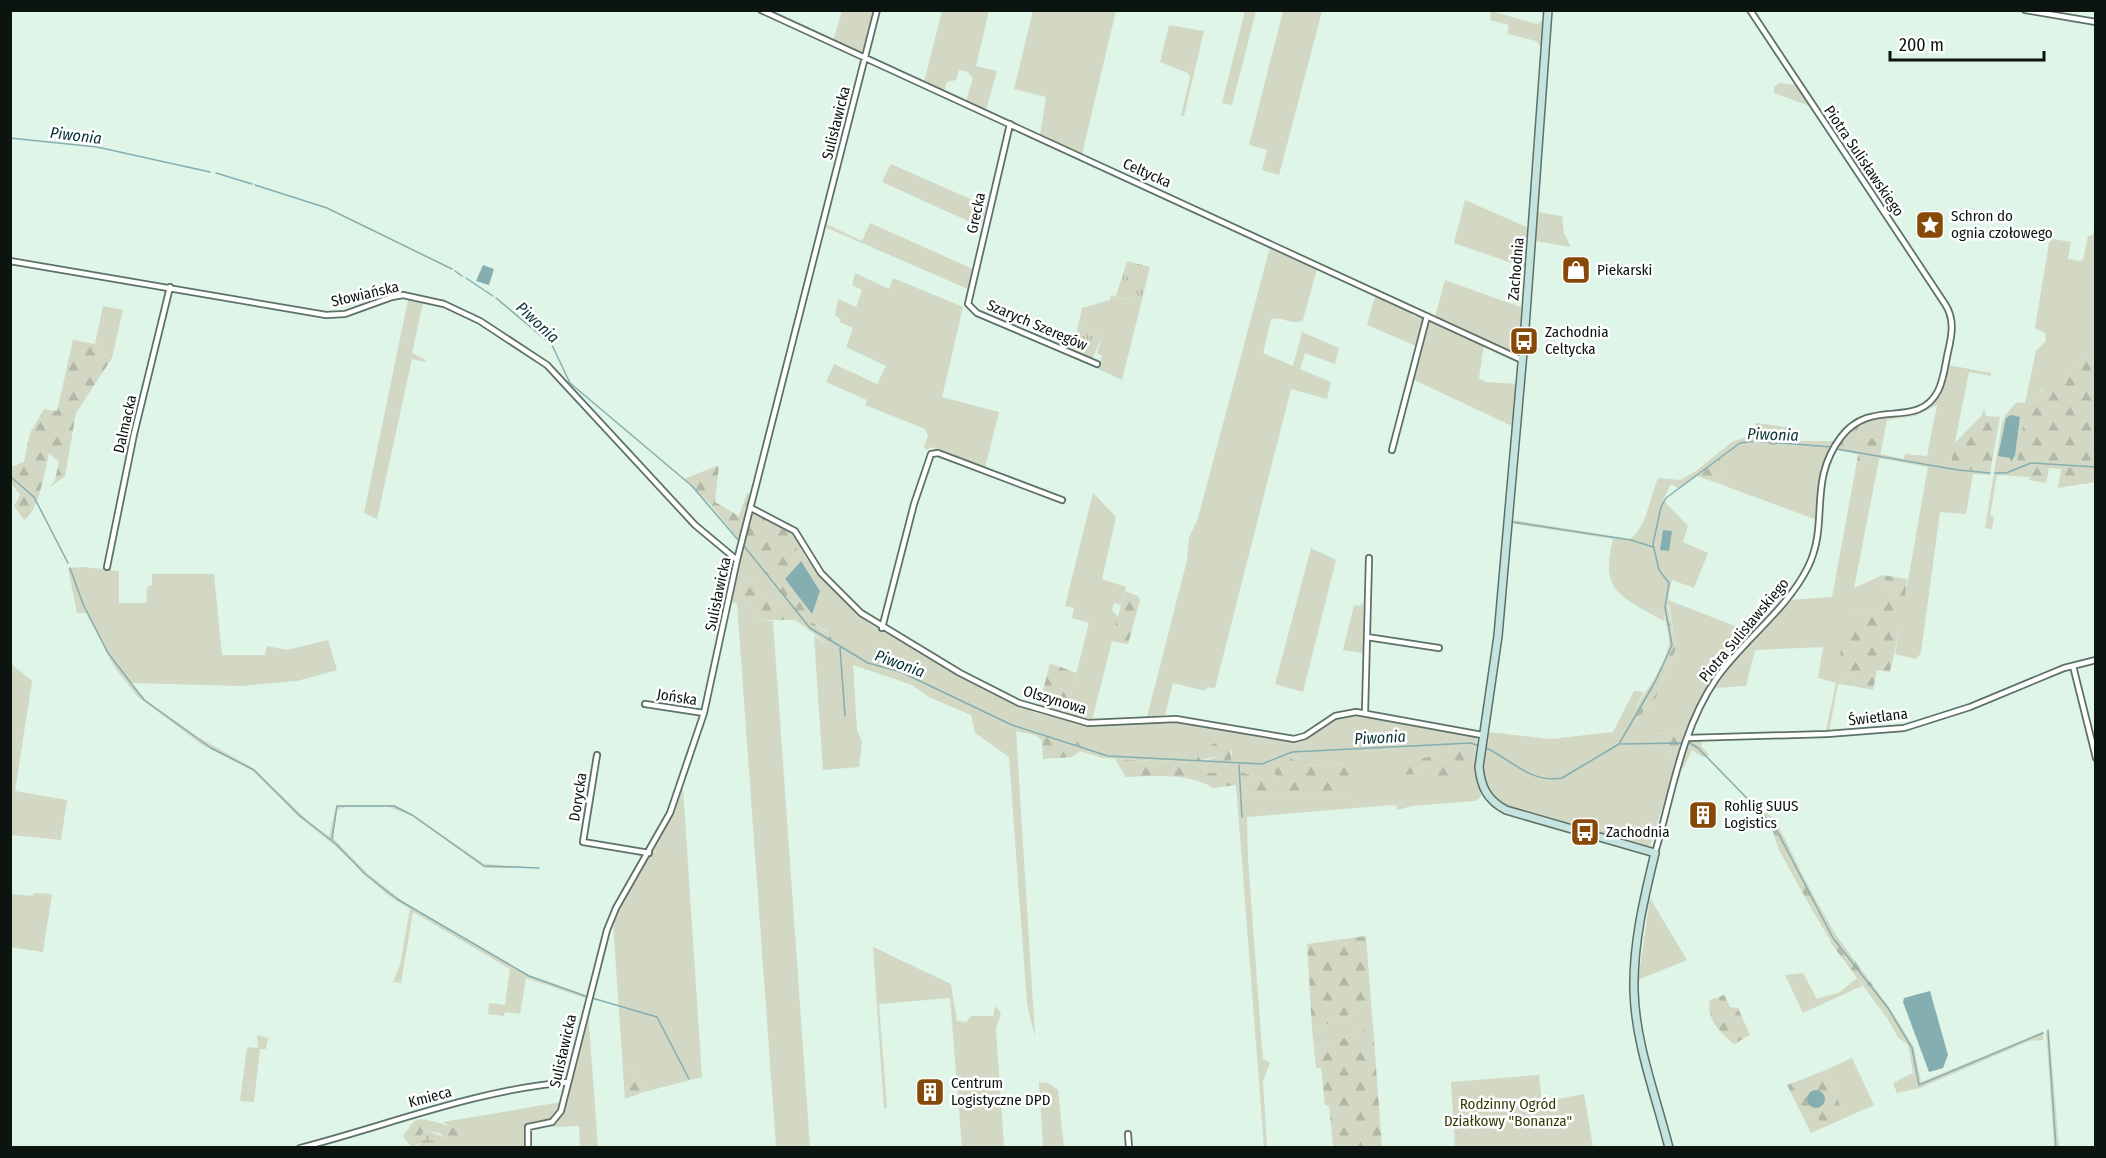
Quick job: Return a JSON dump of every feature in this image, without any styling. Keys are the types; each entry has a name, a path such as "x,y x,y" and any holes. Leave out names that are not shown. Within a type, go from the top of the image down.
{"street":[{"name":"Celtycka","path":"762,10 1522,360"},
{"name":"Sulisławicka","path":"528,1148 528,1127 555,1120 563,1106 607,930 616,908 649,853 674,801 704,713 737,560 877,10"},
{"name":"Zachodnia","path":"1548,10 1522,360 1497,646 1480,746 1482,784 1488,797 1498,806 1516,814 1655,854"},
{"name":"Piotra Sulisławskiego","path":"1655,854 1669,796 1701,704 1716,679 1786,601 1808,567 1817,539 1821,477 1837,442 1853,424 1863,418 1910,412 1923,408 1932,399 1941,383 1952,324 1945,304 1750,10"},
{"path":"2025,10 2096,22"},
{"name":"Grecka","path":"969,307 968,297 1010,124"},
{"name":"Słowiańska","path":"10,261 333,315 403,295 461,311 547,365 681,511 737,560"},
{"name":"Dalmacka","path":"107,567 132,444 170,287"},
{"name":"Szarych Szeregów","path":"969,307 1097,364"},
{"path":"1392,450 1427,316"},
{"path":"882,628 928,458 933,453 1062,500"},
{"name":"Olszynowa","path":"751,508 795,531 815,566 836,590 882,628 1008,698 1042,711 1083,722 1176,718 1294,739 1305,736 1342,713 1365,712 1482,735"},
{"path":"1365,712 1369,558"},
{"path":"1367,637 1439,648"},
{"name":"Świetlana","path":"1688,738 1818,735 1904,728 1970,707 2073,666 2096,660"},
{"path":"2073,666 2096,758"},
{"name":"Jońska","path":"645,704 704,713"},
{"name":"Dorycka","path":"597,755 583,842 649,853"},
{"path":"1655,854 1639,932 1634,991 1640,1039 1669,1148"},
{"name":"Kmieca","path":"300,1148 446,1105 535,1085 568,1082"},
{"path":"1128,1134 1129,1148"}],"green space":[{"path":"842,11 875,11 862,54 833,41"},
{"path":"942,11 989,11 976,66 997,71 986,110 966,101 973,78 968,72 959,70 956,80 947,82 944,91 924,82"},
{"path":"1033,11 1116,11 1082,154 1040,135 1046,97 1014,89"},
{"path":"1245,11 1256,11 1232,105 1222,103"},
{"path":"1283,11 1322,11 1279,175 1262,170 1267,150 1249,145"},
{"path":"1491,11 1537,24 1544,19 1543,50 1536,41 1507,34 1509,25 1490,20"},
{"path":"1169,25 1204,31 1184,116 1181,115 1190,78 1188,73 1160,62"},
{"path":"1780,83 1797,85 1810,106 1774,93 1774,87"},
{"path":"891,164 986,206 981,227 882,182"},
{"path":"1465,200 1529,228 1526,268 1454,243"},
{"path":"1538,212 1562,216 1564,233 1571,247 1536,241"},
{"path":"2095,220 2095,366 2085,357 2075,362 2071,370 2041,390 2017,468 2033,463 2030,477 1997,475 1990,516 1994,517 1992,529 1985,528 2002,423 2006,414 2017,402 2025,403 2036,351 2046,341 2045,333 2035,328 2049,243 2053,239 2071,242 2068,259 2083,260 2088,236 2093,235"},
{"path":"870,223 973,269 968,289 825,227 826,224 862,241"},
{"path":"1270,247 1317,269 1303,320 1295,322 1271,319 1263,353 1293,366 1302,332 1339,348 1335,364 1305,353 1300,369 1331,382 1327,399 1291,389 1215,688 1207,687 1206,691 1173,683 1165,715 1147,717 1187,560 1189,538 1198,518"},
{"path":"1127,261 1150,267 1141,304 1116,296"},
{"path":"855,273 889,289 893,278 963,307 942,397 999,412 985,468 930,447 927,450 924,447 928,435 925,429 865,405 867,400 826,382 834,364 877,384 886,366 846,347 853,328 840,322 841,319 835,315 838,299 856,307 862,290 852,285"},
{"path":"1445,280 1523,308 1519,352 1516,354 1435,317"},
{"path":"1111,295 1141,304 1122,380 1098,369 1102,356 1097,353 1103,335 1078,326 1082,308 1110,300"},
{"path":"1375,296 1413,316 1423,318 1416,346 1367,325"},
{"path":"408,300 423,303 412,353 426,360 425,362 412,359 377,519 364,513"},
{"path":"103,306 123,310 112,358 103,355 95,344"},
{"path":"1428,320 1484,345 1479,378 1486,382 1517,384 1512,426 1412,379"},
{"path":"1078,326 1103,335 1092,359 1071,351"},
{"path":"73,340 95,344 103,355 112,358 76,413 65,476 49,488 55,480 59,462 49,453 37,500 34,508 24,520 14,506 20,495 11,483 11,467 24,462 30,433 44,409 57,411"},
{"path":"2085,357 2095,366 2095,482 2058,488 2061,469 2049,468 2046,483 2029,480 2032,463 2016,468 2025,415 2034,411 2042,390 2051,379 2071,370 2075,362"},
{"path":"1948,365 1991,373 1991,376 1969,372 1950,467 1973,470 1992,462 1990,475 1973,474 1966,514 1940,512 1921,653 1916,659 1895,654 1928,467 1879,458 1880,454 1904,459 1905,454 1927,456 1937,405 1915,416 1887,420 1883,441 1862,436 1857,429 1867,423 1867,419 1911,413 1928,406 1941,384"},
{"path":"1984,408 1986,416 2000,417 1992,462 1973,470 1950,468 1955,443 1982,415"},
{"path":"1867,419 1868,423 1857,429 1862,436 1883,441 1878,465 1857,461 1858,454 1836,450 1854,426"},
{"path":"1757,423 1793,428 1798,440 1779,441 1776,445 1765,444 1766,436 1754,430"},
{"path":"1754,430 1779,441 1835,441 1819,477 1817,520 1717,483 1724,466 1717,454 1732,442 1751,435"},
{"path":"1717,454 1724,466 1717,483 1697,476 1696,471"},
{"path":"1857,461 1878,465 1854,588 1883,575 1892,598 1879,608 1852,611 1837,677 1854,680 1853,686 1838,684 1829,732 1826,730 1836,683 1818,678 1823,647 1755,650 1746,686 1715,688 1738,656 1789,600 1832,597"},
{"path":"719,465 715,502 739,516 747,493 752,495 749,510 790,532 801,561 785,579 812,614 809,620 828,633 832,639 828,644 795,620 758,620 753,608 740,595 741,580 754,582 764,600 774,603 786,599 711,505 684,479"},
{"path":"1696,471 1697,476 1679,489 1671,484 1663,500 1688,526 1683,542 1708,553 1694,588 1672,580 1669,593 1662,592 1664,621 1626,599 1612,582 1609,557 1613,539 1515,524 1514,520 1630,539 1636,534 1644,519 1658,478 1680,480"},
{"path":"1093,493 1116,517 1102,579 1126,587 1121,605 1114,603 1112,610 1118,617 1092,720 1066,713 1089,623 1072,618 1074,608 1065,606"},
{"path":"790,532 798,539 805,556 822,579 870,624 967,680 1036,713 1091,726 1183,722 1291,741 1309,736 1336,718 1357,714 1477,737 1475,768 1481,797 1475,801 1412,806 1397,810 1397,806 1393,805 1247,817 1262,1049 1263,1059 1270,1063 1263,1081 1267,1147 1264,1147 1237,797 1276,794 1300,797 1350,792 1350,764 1305,766 1272,780 1263,780 1239,771 1237,763 1232,763 1232,751 1210,745 1204,751 1203,762 1219,756 1220,772 1208,773 1195,763 1102,758 1080,751 1080,744 1062,736 1042,740 1035,735 1016,731 1035,1037 1027,1004 1009,757 975,733 971,715 929,697 912,685 853,665 857,730 862,742 859,767 823,770 814,636 828,644 828,632 809,620 820,591 801,561","holes":["1435,747 1451,779 1429,776 1425,773 1414,773 1438,755"]},
{"path":"743,545 787,599 774,603 764,600 754,582 741,580 740,595 753,608 758,620 773,621 810,1147 776,1147 737,603 731,602"},
{"path":"1311,548 1336,560 1303,692 1275,684"},
{"path":"84,567 119,571 119,603 146,603 147,587 152,585 152,574 214,574 222,655 265,655 267,646 287,650 328,640 337,670 297,681 241,686 131,683 146,700 198,737 253,768 308,821 329,837 336,805 395,805 417,817 484,864 542,868 485,868 412,816 389,807 346,807 337,810 333,838 368,874 404,902 529,975 586,995 585,998 526,978 520,1014 505,1012 504,1016 488,1014 489,1003 505,1005 510,969 413,912 401,983 393,982 400,965 410,909 385,893 334,845 300,818 252,770 202,745 137,696 115,668 86,613 77,613 68,568"},
{"path":"1883,575 1907,579 1904,608 1890,672 1877,670 1873,690 1853,686 1854,680 1837,677 1846,616 1852,611 1879,608 1892,598"},
{"path":"1125,591 1138,596 1140,600 1128,644 1111,641"},
{"path":"1662,592 1669,593 1668,608 1676,649 1656,697 1632,725 1630,719 1667,652 1669,637 1662,605"},
{"path":"1668,600 1753,633 1714,678 1686,736 1676,736 1663,730 1651,741 1669,758 1679,755 1650,846 1514,808 1492,795 1483,777 1482,767 1488,732 1551,739 1613,732 1634,691 1644,692 1636,706 1633,724 1656,697 1676,649"},
{"path":"1363,602 1363,653 1343,650 1354,605 1360,606"},
{"path":"10,663 32,681 15,791 67,800 61,840 11,835"},
{"path":"1050,663 1076,673 1068,706 1065,705 1060,712 1039,706"},
{"path":"1663,730 1676,736 1686,736 1679,755 1669,758 1651,741 1655,731"},
{"path":"1051,735 1066,735 1080,744 1080,751 1072,757 1043,759 1042,740"},
{"path":"1692,740 1702,740 1701,746 1709,755 1703,757 1692,750 1683,769 1680,766 1683,755"},
{"path":"1224,742 1230,746 1232,763 1239,763 1239,771 1263,780 1278,778 1274,772 1278,761 1290,758 1305,766 1350,764 1351,792 1300,797 1276,794 1237,797 1236,785 1213,788 1204,783 1182,778 1126,777 1115,759 1195,763 1208,773 1219,772 1219,756 1196,761 1207,747"},
{"path":"1466,745 1471,771 1451,779 1431,782 1425,773 1404,774 1404,762 1438,755 1435,746"},
{"path":"683,788 702,1077 644,1092 637,1069 623,1071 613,923 629,889 676,806"},
{"path":"1753,799 1775,820 1788,845 1779,850 1770,823 1749,802"},
{"path":"1788,845 1800,870 1792,874 1779,850"},
{"path":"1800,870 1817,902 1810,906 1792,874"},
{"path":"34,893 52,894 43,952 11,947 11,894 33,896"},
{"path":"1650,898 1687,960 1638,980"},
{"path":"1817,902 1836,935 1830,940 1810,906"},
{"path":"1836,935 1891,1010 1887,1018 1831,943 1830,940"},
{"path":"1366,936 1371,1002 1336,1022 1312,1028 1307,944"},
{"path":"873,947 951,984 957,1021 966,1022 971,1016 993,1016 995,1006 1001,1013 996,1029 1004,1147 962,1147 950,998 879,1004 887,1108 884,1109"},
{"path":"1803,973 1817,999 1840,992 1857,978 1862,986 1803,1013 1785,975"},
{"path":"1724,995 1730,1007 1738,1008 1750,1035 1734,1044 1715,1025 1710,1014 1710,1000"},
{"path":"1371,1002 1373,1027 1314,1049 1312,1028 1336,1022"},
{"path":"1891,1010 1914,1047 1921,1082 2044,1031 2043,1040 2029,1041 1920,1088 1897,1093 1893,1083 1913,1073 1908,1045 1898,1037 1887,1018"},
{"path":"588,1011 598,1147 580,1147 579,1126 552,1127 565,1105"},
{"path":"1373,1027 1382,1147 1333,1147 1329,1106 1325,1105 1321,1068 1316,1068 1314,1049"},
{"path":"2049,1028 2059,1147 2054,1147 2046,1030"},
{"path":"257,1035 268,1038 266,1049 260,1049 254,1102 240,1101 247,1047 258,1048"},
{"path":"1852,1058 1874,1105 1811,1133 1804,1119 1841,1108 1826,1070"},
{"path":"637,1069 644,1092 625,1099 623,1071"},
{"path":"1826,1070 1841,1108 1836,1118 1822,1123 1816,1116 1804,1119 1787,1085"},
{"name":"Rodzinny Ogród Działkowy \"Bonanza\"","path":"1539,1075 1542,1102 1584,1094 1593,1147 1455,1147 1451,1082"},
{"path":"1039,1082 1048,1083 1058,1090 1064,1147 1043,1147"},
{"path":"561,1102 552,1120 527,1124 526,1147 415,1148 459,1133 443,1122"},
{"path":"421,1119 440,1123 461,1132 469,1140 466,1147 452,1147 452,1142 439,1133 426,1130 422,1134 421,1143 411,1147 403,1136 414,1121"},
{"path":"426,1130 449,1139 451,1147 415,1147 421,1143 422,1134"}],"water":[{"path":"483,265 494,269 489,285 476,281"},
{"path":"2011,415 2020,417 2015,455 2011,462 2010,458 1998,456 2006,418"},
{"path":"1663,530 1672,531 1669,551 1660,550"},
{"path":"801,561 820,591 812,614 785,579"},
{"path":"1930,991 1948,1055 1943,1068 1929,1072 1903,1002 1904,998"},
{"path":"1816,1090 1822,1093 1825,1099 1822,1105 1816,1108 1810,1105 1807,1099 1810,1093"}],"waterway":[{"name":"Piwonia","path":"10,138 97,147 210,172"},
{"name":"Piwonia","path":"216,173 252,184"},
{"name":"Piwonia","path":"255,185 327,208 452,269"},
{"name":"Piwonia","path":"455,271 462,276"},
{"name":"Piwonia","path":"466,278 493,296"},
{"name":"Piwonia","path":"496,298 552,345 570,383 692,486 739,541"},
{"name":"Piwonia","path":"1484,747 1530,774 1551,779 1562,778 1619,744 1655,682 1672,645 1665,607 1669,583 1659,570 1653,544 1661,507 1666,498 1740,443 1756,441 1831,447"},
{"name":"Piwonia","path":"1837,449 1958,470 1990,473"},
{"name":"Piwonia","path":"1995,473 2006,473 2031,463 2096,467"},
{"path":"10,476 34,497 68,563"},
{"path":"1512,522 1631,540 1653,547"},
{"name":"Piwonia","path":"744,546 810,628 868,663 901,672 1012,725 1108,756 1262,764 1292,752 1471,743 1479,746"},
{"path":"70,568 83,604 108,653 144,700 211,748 254,770 299,815 336,844 365,874 397,899 529,976 585,996"},
{"path":"840,648 845,716"},
{"path":"1621,744 1682,743"},
{"path":"1690,743 1698,748 1775,827 1833,938 1888,1008 1912,1048 1919,1085 2043,1033"},
{"path":"1239,765 1242,817"},
{"path":"332,839 337,806 394,806 412,815 484,866 539,868"},
{"path":"592,998 657,1017 689,1079"},
{"path":"2048,1031 2056,1148"}],"place":[{"name":"Schron do ognia czołowego","path":"1930,225"},
{"name":"Piekarski","path":"1576,270"},
{"name":"Zachodnia Celtycka","path":"1524,341"},
{"name":"Rohlig SUUS Logistics","path":"1703,815"},
{"name":"Zachodnia","path":"1585,832"},
{"name":"Centrum Logistyczne DPD","path":"930,1092"}]}
